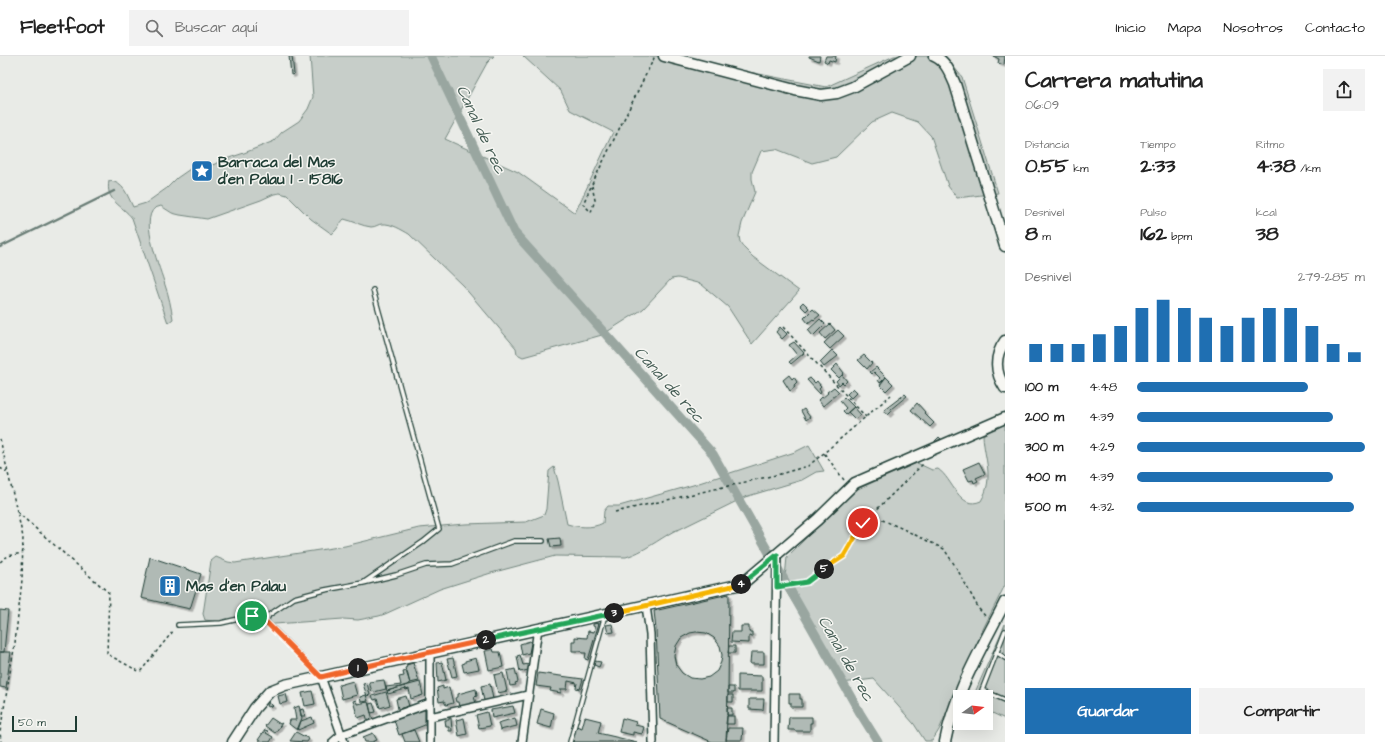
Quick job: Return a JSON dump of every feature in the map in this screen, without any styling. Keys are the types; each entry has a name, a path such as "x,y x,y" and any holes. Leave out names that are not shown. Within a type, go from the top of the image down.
{"street":[{"path":"664,56 795,90 821,95 837,93 853,87 910,56"},
{"path":"934,56 948,67 955,84 1005,246"},
{"path":"1005,341 1001,346 996,364 999,379 1005,388"},
{"path":"234,742 255,708 270,691 285,685 742,584 817,520 855,483 1005,418"},
{"path":"774,742 777,555"},
{"path":"945,742 956,703 1005,602"},
{"path":"646,606 650,634 653,742"},
{"path":"522,742 538,628"},
{"path":"430,652 430,742"},
{"path":"321,677 343,739"},
{"path":"430,717 528,695"},
{"path":"333,742 430,703"}],"lane":[{"path":"363,583 424,542 439,529 373,290"},
{"path":"266,622 269,615 294,598 396,575 426,565 452,564 514,541 543,541"},
{"path":"570,742 605,614"},
{"path":"178,625 221,623 252,616 266,622 321,677"},
{"path":"1005,631 982,690 1005,700"},
{"path":"996,652 1005,658"}],"path":[{"path":"592,186 595,200 591,212 583,204 655,56"},
{"path":"783,327 866,417"},
{"path":"615,512 780,474 808,466 891,395"},
{"path":"0,439 23,537 22,580 15,643 0,732 1,742"},
{"path":"824,453 851,488"},
{"path":"777,587 807,582 844,556 863,523 923,464 923,454"},
{"path":"0,468 8,472"},
{"path":"17,512 109,593 107,654 140,672 178,625"},
{"path":"871,515 944,549 956,567 979,609 994,625"},
{"path":"0,562 8,556 22,553"}],"shaded area":[{"path":"310,56 494,56 487,63 445,139 518,172 575,213 613,132 570,110 561,91 523,56 666,56 826,87 894,56 945,56 962,77 998,193 957,198 948,186 931,136 918,122 892,113 872,122 836,157 812,163 776,149 761,151 752,172 755,192 742,223 739,236 740,242 753,257 799,291 752,344 728,307 701,284 678,278 671,279 643,309 602,335 523,357 517,354 516,348 463,286 409,234 396,227 385,224 374,227 364,226 344,219 332,234 311,219 287,195 280,193 207,219 172,213 161,206 155,208 151,214 149,223 152,245 168,293 173,319 168,323 132,218 112,198 108,188 109,181 122,187 133,207 146,203 167,188 177,178 196,166 209,166 274,141 282,132 299,121 308,109 313,97"},
{"path":"1005,422 1005,585 984,627 956,690 953,690 953,698 939,730 932,741 925,741 914,724 874,679 842,683 784,588 787,557 853,491 917,463 932,470 938,469 967,502 973,503 981,501 985,492 988,476 983,435"},
{"path":"809,445 824,471 816,472 802,480 745,497 674,531 644,549 626,557 555,556 491,573 440,589 385,614 358,620 343,619 261,625 249,621 229,623 205,620 203,614 211,561 216,557 235,563 345,546 419,528 465,524 526,522 544,515 546,509 549,471 554,467 567,524 580,527 590,527 603,523 604,511 608,506 619,506 693,485 795,452"},
{"path":"1005,624 1005,719 993,713 993,690 976,690"}],"building":[{"path":"289,56 292,56 294,74 291,75"},
{"path":"820,56 819,61 809,57"},
{"path":"826,56 836,56 835,62 829,60 828,63 824,61"},
{"path":"993,56 1005,56 1004,65 998,63 999,59"},
{"path":"803,302 809,308 806,311 800,305"},
{"path":"813,309 820,315 808,323 804,318"},
{"path":"820,319 825,324 813,336 808,330"},
{"path":"830,324 835,330 825,339 820,333"},
{"path":"780,327 787,334 782,339 776,332"},
{"path":"838,330 844,336 830,349 824,343"},
{"path":"794,342 804,353 791,364 789,362 797,355 789,345"},
{"path":"832,350 838,356 824,367 820,362"},
{"path":"864,355 872,363 867,369 858,360"},
{"path":"837,364 844,373 839,378 831,370"},
{"path":"876,367 886,377 880,383 878,380 880,378 874,372 872,374 870,372"},
{"path":"789,375 792,379 794,377 797,382 794,385 795,387 790,391 783,380"},
{"path":"842,375 847,381 844,384 842,382 839,385 836,381"},
{"path":"886,377 893,384 886,391 880,385"},
{"path":"810,378 815,383 817,381 820,385 820,394 807,380"},
{"path":"834,387 839,392 823,406 818,400"},
{"path":"853,388 857,392 851,398 847,394"},
{"path":"905,394 907,396 891,409 892,411 888,415 884,410"},
{"path":"844,397 854,407 846,414 843,411 846,408 840,401"},
{"path":"917,403 934,423 930,427 911,410"},
{"path":"854,407 861,415 855,419 848,412"},
{"path":"804,409 810,417 806,420 801,411"},
{"path":"939,437 941,439 935,442 935,441"},
{"path":"979,462 985,474 976,478 978,481 974,483 973,480 969,481 963,469"},
{"path":"560,538 561,546 551,547 549,539"},
{"name":"Mas d'en Palau","path":"150,557 201,574 190,609 141,598"},
{"path":"729,594 726,742 712,742 660,719 654,611","holes":["690,633 706,633 714,638 720,646 722,655 721,662 717,671 709,677 700,679 690,678 682,673 676,665 674,656 676,646 681,638"]},
{"path":"0,610 8,611 4,652 0,652"},
{"path":"599,623 588,660 585,659 586,653 582,653 581,651 572,651 572,641 575,641 575,637 587,638 588,631 594,632 595,627 593,624"},
{"path":"612,624 614,632 608,633 606,625"},
{"path":"741,626 749,626 749,632 752,632 752,637 749,636 749,643 731,642 732,632 741,632"},
{"path":"530,641 529,653 522,655 520,644"},
{"path":"729,646 735,646 735,653 728,653"},
{"path":"493,649 494,652 500,652 503,667 489,670 485,651"},
{"path":"0,652 11,652 6,688 0,687"},
{"path":"751,652 764,652 764,664 750,664"},
{"path":"520,655 523,665 529,664 528,670 520,672 517,656"},
{"path":"453,658 457,676 452,677 447,659"},
{"path":"476,658 479,669 464,672 462,664 465,663 465,661"},
{"path":"595,661 601,662 599,667 594,665"},
{"path":"442,662 446,680 438,682 437,663"},
{"path":"413,663 419,681 410,683 405,668 407,667 406,665"},
{"path":"515,669 518,682 515,683 516,685 510,686 507,671"},
{"path":"407,671 410,684 387,691 386,687 401,685 399,677 404,676 403,672"},
{"path":"503,673 507,691 498,693 494,675"},
{"path":"538,673 583,679 580,689 576,688 577,683 568,681 567,689 561,689 561,693 550,691 551,688 536,686"},
{"path":"738,675 762,676 762,691 738,691"},
{"path":"384,680 386,689 372,692 369,682"},
{"path":"353,681 357,695 342,699 339,685"},
{"path":"420,682 423,695 411,699 409,689 406,690 405,686"},
{"path":"367,683 370,695 367,696 363,684"},
{"path":"490,684 493,699 484,701 481,686"},
{"path":"405,686 406,689 388,694 387,691"},
{"path":"443,686 443,689 449,687 453,703 446,705 444,701 439,702 437,688"},
{"path":"728,687 734,687 734,693 728,693"},
{"path":"476,689 477,696 474,697 476,703 459,707 455,698 458,697 458,694"},
{"path":"312,691 315,704 305,706 302,693"},
{"path":"386,692 390,705 380,708 377,699 374,700 372,696"},
{"path":"286,694 288,702 280,704 278,696"},
{"path":"789,694 800,694 800,699 802,699 802,707 791,707 791,703 789,703"},
{"path":"366,695 368,701 361,702 360,697"},
{"path":"728,695 733,695 733,702 728,702"},
{"path":"406,696 409,706 398,709 396,699"},
{"path":"749,699 764,699 763,710 749,709"},
{"path":"356,700 357,704 368,702 373,720 368,722 366,715 358,718 353,701"},
{"path":"269,702 273,706 272,707 267,706"},
{"path":"373,703 376,712 371,713 369,704"},
{"path":"299,706 302,718 297,730 289,724 290,720 296,720 294,708"},
{"path":"513,706 515,713 492,718 491,710"},
{"path":"727,708 732,708 732,715 727,715"},
{"path":"303,709 305,716 301,716 300,710"},
{"path":"424,709 425,725 399,735 394,720"},
{"path":"541,709 554,713 551,728 537,724"},
{"path":"487,712 490,726 479,728 476,715"},
{"path":"727,716 734,716 734,724 726,724"},
{"path":"312,717 314,723 298,730 301,721"},
{"path":"585,717 601,721 598,733 637,742 573,742 576,726 582,728"},
{"path":"789,717 812,717 810,731 788,730"},
{"path":"271,718 280,724 282,723 275,733 265,726"},
{"path":"449,718 451,718 452,731 449,731 449,727 446,727 445,720 449,720"},
{"path":"464,718 467,734 459,736 456,720"},
{"path":"515,718 517,726 500,730 498,723"},
{"path":"622,718 636,722 635,725 644,727 642,734 633,732 633,735 619,732"},
{"path":"728,728 743,728 742,740 726,740"},
{"path":"265,730 268,731 266,733 273,737 270,742 262,742 258,740"},
{"path":"414,730 419,742 405,742 402,734"},
{"path":"296,732 309,739 307,742 290,741"},
{"path":"373,733 377,740 365,742 363,737"}],"waterway":[{"name":"Canal de rec","path":"431,56 514,232 713,454 860,713 878,742"},
{"path":"0,247 114,191"}],"place":[{"name":"Barraca del Mas d'en Palau 1 - 15816","path":"202,171"},
{"name":"Mas d'en Palau","path":"170,586"}],"route":[{"path":"252,616 266,622 321,677 742,584 777,555 777,587 807,582 844,556 863,523"}]}
